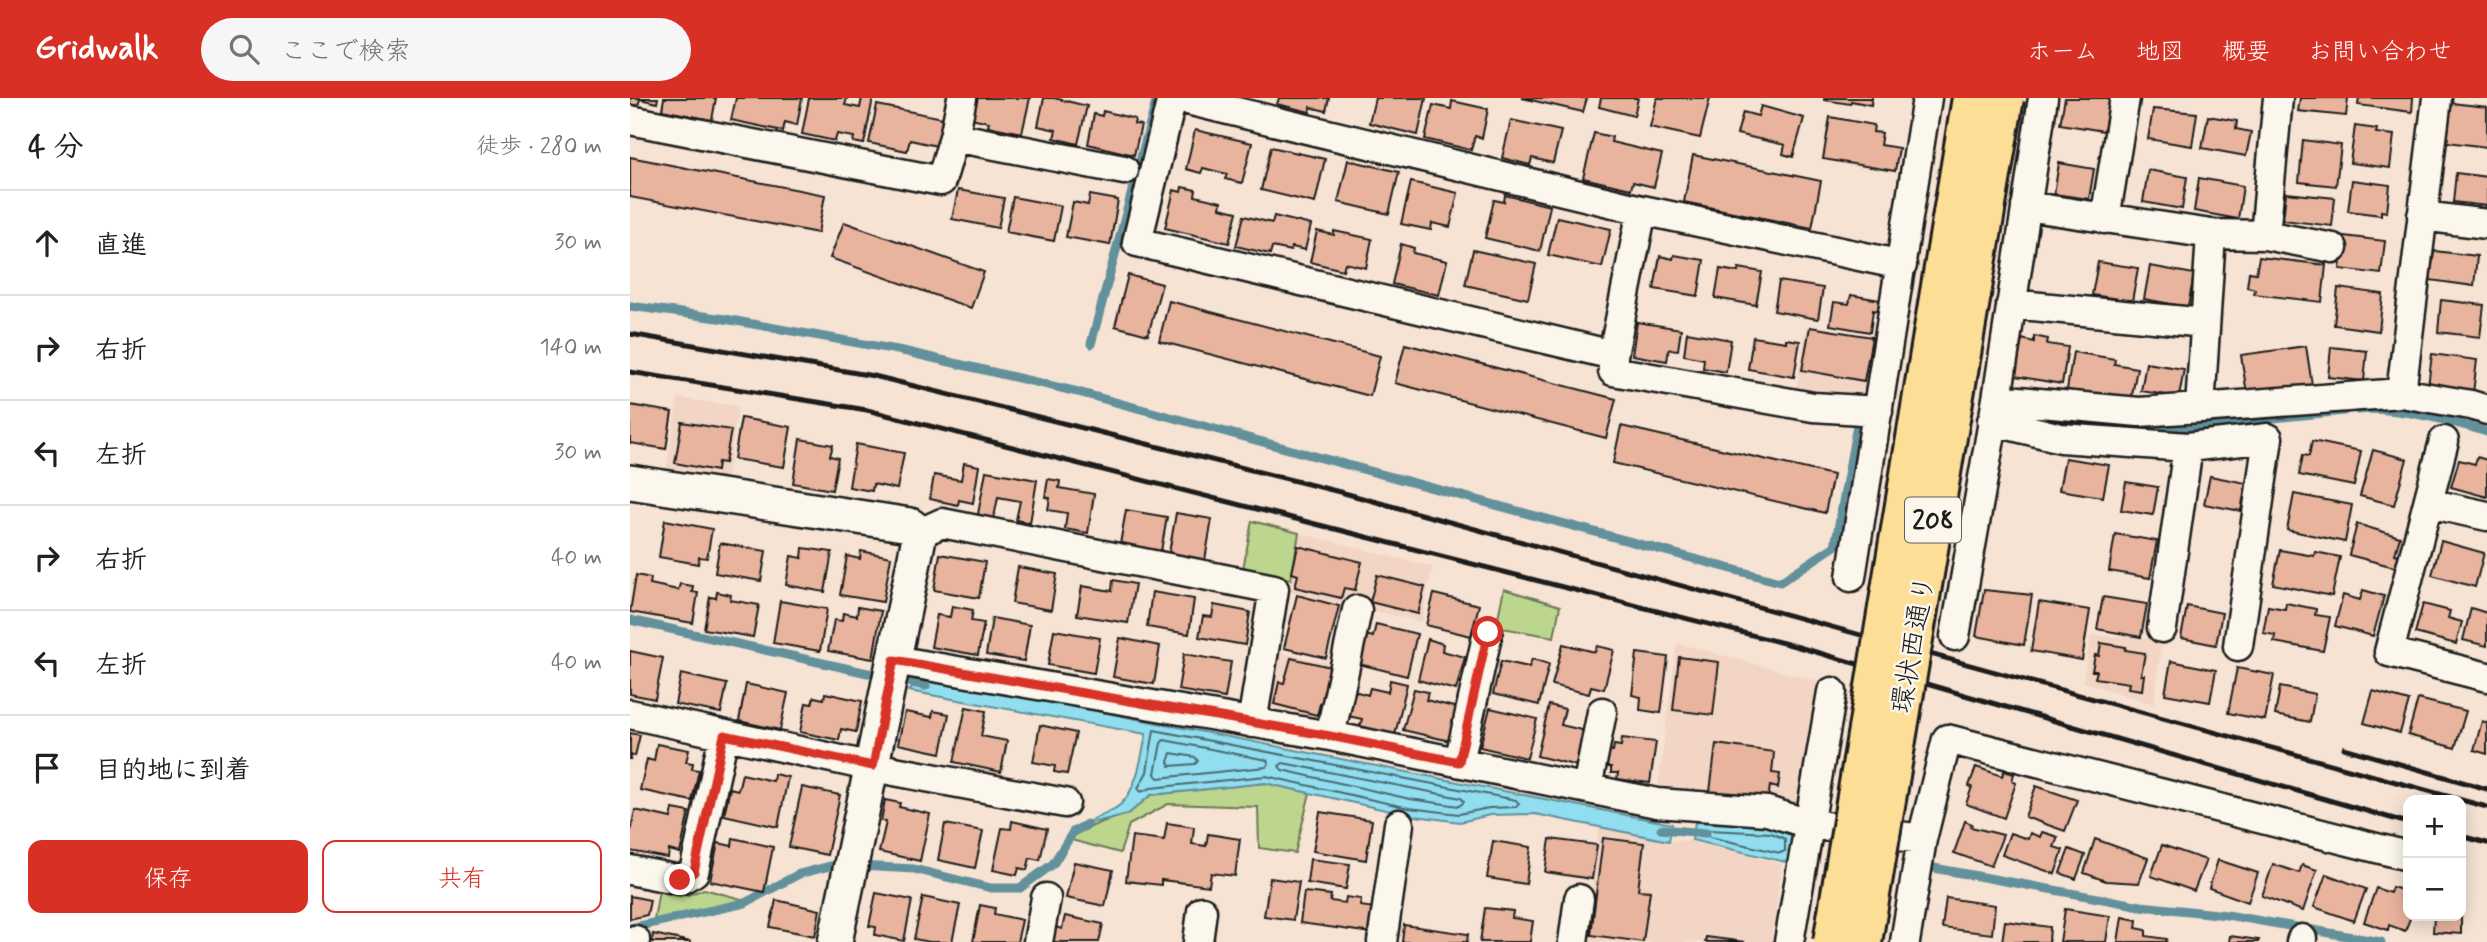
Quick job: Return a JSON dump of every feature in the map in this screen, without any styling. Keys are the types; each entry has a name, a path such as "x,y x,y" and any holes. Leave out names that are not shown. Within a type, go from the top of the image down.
{"highway":[{"name":"環状西通り","path":"1833,942 1972,98"},
{"name":"環状西通り","path":"1862,942 2004,98"}],"street":[{"path":"630,120 941,181 962,98"},
{"path":"1172,98 1137,242 1613,355"},
{"path":"1187,98 1642,210 1902,265"},
{"path":"1851,577 1927,98"},
{"path":"1955,636 2043,98"},
{"path":"2105,219 2125,98"},
{"path":"2265,235 2278,98"},
{"path":"2401,393 2437,98"},
{"path":"954,138 1124,170"},
{"path":"2026,206 2211,234 2265,235 2333,248"},
{"path":"1642,210 1613,355 1613,371 1813,407 1878,411"},
{"path":"2422,216 2487,225"},
{"path":"2200,408 2211,234"},
{"path":"2011,304 2205,323"},
{"path":"1994,410 2139,412 2401,393 2487,410"},
{"path":"1994,410 2061,438 2188,447 2268,438 2238,646"},
{"path":"2444,441 2389,652 2487,677"},
{"path":"2162,628 2188,447"},
{"path":"630,482 909,525 920,533"},
{"path":"2428,503 2487,516"},
{"path":"920,533 942,523 1274,589 1252,723"},
{"path":"840,941 850,868 920,533"},
{"path":"1330,736 1357,610"},
{"path":"1459,762 1488,632"},
{"path":"891,676 1252,723 1330,736 1657,803 1767,811 1809,824 1922,839"},
{"path":"1789,942 1832,692"},
{"path":"1587,788 1602,712"},
{"path":"630,714 873,766 1065,803"},
{"path":"630,870 680,880 694,872 724,735"},
{"path":"1905,942 1922,839 1947,739 2403,855"},
{"path":"1382,942 1399,824"},
{"path":"1038,942 1046,898"},
{"path":"1573,942 1579,899"},
{"path":"1198,942 1202,911"}],"shaded area":[{"path":"1807,325 1881,337 1871,397 1795,397"},
{"path":"678,398 738,406 727,480 666,471"},
{"path":"1299,533 1432,567 1422,622 1289,592"},
{"path":"2091,635 2162,639 2154,704 2083,682"},
{"path":"1677,643 1821,682 1797,810 1657,793"},
{"path":"1277,652 1337,664 1325,723 1265,712"},
{"path":"1599,827 1669,841 1692,840 1782,864 1771,942 1586,942"}],"green space":[{"path":"1252,521 1299,533 1291,579 1243,569"},
{"path":"1504,589 1560,606 1554,637 1496,627"},
{"path":"1265,783 1310,793 1295,853 1259,848 1258,807 1168,804 1129,825 1120,853 1071,840 1076,834 1099,823 1128,814 1151,795"},
{"path":"704,889 745,900 654,920 659,890 688,895"}],"water":[{"path":"923,677 1672,824 1669,841 1535,814 1490,815 1460,822 1408,815 1265,783 1151,795 1128,814 1087,824 1127,798 1138,771 1146,734 909,691"},
{"path":"1695,822 1773,826 1794,835 1790,863 1692,840"}],"building":[{"path":"630,98 658,98 657,103 640,99 638,106 630,105"},
{"path":"664,98 716,98 712,120 662,110"},
{"path":"736,98 802,98 797,125 785,122 783,131 731,120"},
{"path":"809,98 847,98 845,105 860,108 862,98 873,98 864,144 853,142 854,137 837,134 835,141 802,134"},
{"path":"975,98 1030,98 1022,133 988,126 989,122 971,118"},
{"path":"1044,98 1087,106 1078,144 1054,138 1056,130 1038,126"},
{"path":"1279,98 1329,98 1326,111 1310,107 1310,112 1277,104"},
{"path":"1375,98 1426,98 1418,135 1369,123"},
{"path":"1522,98 1587,98 1583,112"},
{"path":"1601,98 1638,98 1634,116 1599,107"},
{"path":"1657,98 1710,98 1700,138 1650,127"},
{"path":"1824,98 1872,98 1871,105 1851,101 1850,104"},
{"path":"2065,98 2110,98 2104,131 2060,124"},
{"path":"2300,98 2348,98 2346,116 2298,111"},
{"path":"2359,98 2413,98 2412,112 2358,105"},
{"path":"1452,101 1488,109 1482,138 1475,136 1471,150 1425,139 1433,105 1451,109"},
{"path":"2451,103 2487,107 2487,147 2447,142"},
{"path":"877,105 943,118 937,146 910,140 907,151 869,143"},
{"path":"1761,106 1804,118 1793,157 1783,154 1785,145 1737,134 1743,112 1758,116"},
{"path":"2153,109 2197,113 2192,146 2148,139"},
{"path":"1103,111 1135,119 1134,124 1141,125 1134,155 1088,144 1094,114 1102,116"},
{"path":"2208,116 2237,121 2236,129 2251,132 2246,156 2202,148"},
{"path":"1830,117 1874,125 1873,132 1882,133 1880,145 1899,148 1895,171 1823,159"},
{"path":"1511,120 1561,131 1553,163 1532,158 1530,165 1502,158"},
{"path":"2355,126 2394,135 2390,168 2350,163"},
{"path":"1195,130 1252,143 1242,183 1225,179 1227,174 1203,168 1201,173 1186,169"},
{"path":"1594,133 1612,137 1611,142 1662,154 1654,187 1633,182 1631,189 1583,178"},
{"path":"2303,140 2341,145 2336,186 2299,182"},
{"path":"1271,147 1325,159 1315,203 1261,190"},
{"path":"1693,155 1821,181 1812,228 1684,202"},
{"path":"630,157 825,195 818,233 630,197"},
{"path":"1348,160 1399,172 1389,214 1338,202"},
{"path":"2059,163 2094,169 2089,199 2054,194"},
{"path":"2148,170 2187,177 2182,209 2143,202"},
{"path":"2456,173 2487,177 2487,206 2453,202"},
{"path":"2199,178 2243,186 2238,219 2194,211"},
{"path":"2352,180 2390,185 2387,212 2381,211 2381,215 2348,211"},
{"path":"1411,182 1458,193 1450,227 1432,223 1431,230 1401,224"},
{"path":"1182,187 1196,190 1195,196 1221,202 1220,208 1237,212 1229,243 1165,228 1174,190 1181,192"},
{"path":"958,190 1004,198 998,228 952,219"},
{"path":"2286,193 2335,198 2332,226 2283,220"},
{"path":"1090,195 1118,200 1110,245 1066,237 1073,202 1088,205"},
{"path":"1505,195 1550,206 1540,251 1485,238 1494,200 1504,202"},
{"path":"1013,197 1061,206 1054,241 1006,232"},
{"path":"1244,216 1272,223 1274,216 1311,225 1305,250 1292,247 1291,251 1272,247 1270,254 1236,246"},
{"path":"1557,217 1611,229 1602,267 1548,255"},
{"path":"844,222 984,272 971,308 830,258"},
{"path":"1317,231 1334,235 1334,231 1372,239 1366,268 1345,263 1343,270 1310,262"},
{"path":"2344,236 2385,241 2381,274 2340,269"},
{"path":"1401,244 1414,248 1413,253 1447,261 1439,295 1392,284"},
{"path":"1473,250 1536,264 1528,299 1465,285"},
{"path":"2434,251 2477,256 2474,286 2430,280"},
{"path":"1674,255 1704,260 1698,296 1654,289 1660,256 1673,259"},
{"path":"2259,257 2326,265 2322,302 2254,294 2255,289 2247,287 2249,272 2256,273"},
{"path":"2098,262 2138,268 2132,301 2092,295"},
{"path":"2150,266 2194,274 2188,307 2144,299"},
{"path":"1739,268 1762,272 1756,305 1715,298 1720,269 1738,272"},
{"path":"1128,275 1162,284 1148,335 1115,326"},
{"path":"1779,281 1823,288 1818,319 1774,311"},
{"path":"2338,288 2383,294 2379,331 2334,325"},
{"path":"1851,295 1880,300 1877,311 1873,310 1870,332 1830,325 1834,302 1849,304"},
{"path":"2441,300 2484,305 2480,337 2438,332"},
{"path":"1169,301 1380,356 1370,396 1159,341"},
{"path":"1637,322 1681,329 1678,350 1669,349 1667,361 1632,355"},
{"path":"1810,327 1872,337 1864,381 1802,370"},
{"path":"1687,332 1731,340 1726,372 1703,368 1704,359 1684,355"},
{"path":"2034,336 2048,339 2047,344 2068,347 2062,384 2015,376 2022,339 2034,342"},
{"path":"1753,337 1786,342 1786,339 1800,341 1794,377 1748,369"},
{"path":"1405,344 1616,399 1606,438 1395,383"},
{"path":"2306,346 2312,385 2247,394 2241,355"},
{"path":"2331,347 2367,351 2364,381 2328,377"},
{"path":"2073,352 2115,359 2114,364 2137,368 2131,401 2067,390"},
{"path":"2432,354 2477,360 2473,393 2428,387"},
{"path":"2146,363 2184,369 2179,397 2141,391"},
{"path":"630,405 672,412 666,449 630,443"},
{"path":"741,418 791,427 784,467 734,459"},
{"path":"682,422 731,430 725,463 718,462 717,471 675,463"},
{"path":"1621,426 1833,475 1825,513 1613,463"},
{"path":"800,439 833,445 830,456 838,458 832,490 793,483"},
{"path":"2312,441 2361,451 2354,486 2299,475 2303,455 2309,456"},
{"path":"856,444 904,453 897,489 873,484 872,491 849,487"},
{"path":"2373,450 2407,459 2394,505 2360,496"},
{"path":"2477,457 2487,460 2487,497 2451,487 2459,460 2475,464"},
{"path":"2065,458 2109,465 2103,497 2059,490"},
{"path":"964,463 979,466 973,503 959,500 958,505 930,499 934,475 961,480"},
{"path":"986,471 1037,480 1030,523 1016,520 1020,501 998,497 992,528 976,525"},
{"path":"2210,476 2246,483 2241,511 2204,504"},
{"path":"1048,479 1060,481 1059,488 1094,494 1088,533 1065,529 1067,513 1048,510 1050,498 1045,497"},
{"path":"2126,482 2158,487 2153,515 2121,510"},
{"path":"2294,494 2352,505 2345,542 2287,530"},
{"path":"1126,510 1167,517 1161,551 1120,544"},
{"path":"1176,513 1212,519 1205,560 1169,553"},
{"path":"665,520 712,529 707,558 699,557 698,564 659,557"},
{"path":"2357,524 2400,537 2395,554 2401,556 2398,568 2349,555"},
{"path":"2115,534 2157,541 2150,578 2109,571"},
{"path":"2441,541 2484,553 2475,587 2432,575"},
{"path":"720,543 766,551 761,581 715,573"},
{"path":"1298,546 1362,562 1355,590 1344,588 1341,598 1295,587 1298,575 1292,573"},
{"path":"803,548 832,552 825,592 786,585 791,556 802,558"},
{"path":"2280,550 2340,557 2332,596 2273,584"},
{"path":"861,551 891,557 883,602 840,595 847,556 860,559"},
{"path":"940,554 985,562 979,598 934,590"},
{"path":"1018,567 1057,574 1051,610 1012,603"},
{"path":"636,575 651,578 650,584 678,590 680,584 693,586 692,592 698,593 693,623 630,612"},
{"path":"1377,575 1425,587 1418,614 1370,602"},
{"path":"1113,580 1135,584 1128,623 1077,615 1082,586 1112,591"},
{"path":"1984,590 2032,595 2024,645 1976,636"},
{"path":"2363,590 2384,596 2373,636 2335,626 2343,595 2360,600"},
{"path":"717,592 731,595 730,600 759,605 753,637 704,629 710,597 716,598"},
{"path":"1152,592 1194,599 1189,634 1147,627"},
{"path":"1434,594 1479,605 1471,636 1426,625"},
{"path":"1297,595 1339,606 1326,658 1284,648"},
{"path":"2103,597 2147,604 2141,637 2097,629"},
{"path":"780,601 827,609 820,651 773,643"},
{"path":"2039,602 2090,610 2082,660 2031,651"},
{"path":"2286,603 2316,609 2315,615 2330,617 2323,651 2274,642 2275,635 2263,633 2268,606 2285,609"},
{"path":"2423,604 2450,611 2448,618 2462,622 2456,644 2415,633"},
{"path":"1214,605 1250,612 1245,645 1199,637 1203,616 1212,617"},
{"path":"952,606 973,610 971,621 984,623 978,655 931,647 937,615 950,617"},
{"path":"2187,606 2222,613 2216,645 2181,638"},
{"path":"858,607 881,611 873,659 828,651 834,620 842,621 843,613 857,616"},
{"path":"2471,608 2487,613 2487,646 2463,640"},
{"path":"992,618 1030,625 1024,661 986,655"},
{"path":"1376,624 1417,634 1407,676 1359,664 1366,635 1373,637"},
{"path":"1054,630 1100,638 1094,673 1048,665"},
{"path":"1120,638 1160,646 1154,684 1113,677"},
{"path":"1428,639 1443,644 1442,651 1465,657 1456,690 1418,680"},
{"path":"2101,643 2145,653 2141,675 2144,675 2142,690 2128,688 2129,683 2095,678 2097,671 2092,671"},
{"path":"1563,644 1595,652 1597,646 1614,650 1604,689 1591,686 1589,694 1552,685"},
{"path":"630,651 663,658 655,699 630,694"},
{"path":"1637,653 1668,657 1661,713 1640,710 1641,697 1632,695"},
{"path":"1184,654 1231,662 1225,698 1178,690"},
{"path":"1679,657 1719,662 1713,715 1673,710"},
{"path":"1291,658 1331,667 1323,704 1320,704 1317,715 1274,704 1279,682 1284,683"},
{"path":"1532,659 1549,664 1539,705 1493,694 1501,661 1529,667"},
{"path":"2171,661 2216,670 2210,702 2165,694"},
{"path":"2237,668 2274,675 2265,720 2228,713"},
{"path":"681,674 727,684 721,713 675,704"},
{"path":"1390,680 1407,684 1395,735 1360,726 1362,719 1348,716 1354,691 1368,695 1370,688 1388,692"},
{"path":"746,684 788,693 780,730 739,721"},
{"path":"2280,687 2315,694 2310,722 2275,715"},
{"path":"1414,689 1428,692 1426,700 1458,708 1450,741 1403,730"},
{"path":"2373,691 2409,701 2400,733 2364,723"},
{"path":"825,693 862,701 856,732 841,729 839,740 800,732 806,703 812,704 814,697 824,699"},
{"path":"2418,699 2466,711 2455,748 2408,735"},
{"path":"1549,705 1565,709 1561,725 1586,731 1578,766 1537,756"},
{"path":"966,707 986,711 981,736 1007,741 1001,772 954,762"},
{"path":"1490,708 1537,719 1527,758 1480,747"},
{"path":"933,711 949,714 941,753 898,744 905,712 932,717"},
{"path":"2482,721 2487,723 2487,754 2474,750"},
{"path":"1040,725 1076,733 1067,774 1054,772 1055,766 1033,762"},
{"path":"630,733 640,735 635,756 631,755 630,760"},
{"path":"1622,738 1656,742 1650,783 1617,779 1618,773 1611,773 1611,767 1605,767 1607,750 1613,751 1614,745 1621,746"},
{"path":"657,744 689,750 686,762 693,763 692,769 699,770 692,801 640,790 647,759 654,761"},
{"path":"1716,744 1774,752 1772,773 1780,774 1778,788 1770,786 1768,799 1710,792"},
{"path":"1976,767 2002,776 2004,771 2014,774 2012,781 2016,783 2004,818 1966,804"},
{"path":"742,774 773,781 774,774 788,777 778,827 724,815 730,788 738,790"},
{"path":"2036,786 2077,800 2065,831 2025,817"},
{"path":"802,787 840,795 827,855 789,847"},
{"path":"885,800 900,803 899,807 930,814 920,861 879,852 886,822 881,821"},
{"path":"673,809 689,812 680,853 669,850 668,858 630,851 635,810 671,818"},
{"path":"1320,812 1372,820 1366,860 1313,851"},
{"path":"1012,821 1047,829 1040,860 1030,858 1027,870 1019,868 1017,875 993,870 1002,828 1011,829"},
{"path":"1965,821 1972,824 1971,827 2003,835 1991,866 1954,853"},
{"path":"1167,823 1194,827 1192,844 1206,846 1208,834 1240,839 1235,876 1211,873 1209,886 1161,880 1161,885 1126,881 1132,836 1164,840"},
{"path":"945,824 983,831 975,868 938,860"},
{"path":"2042,832 2058,837 2054,847 2063,850 2055,874 2002,855 2010,833 2028,839 2030,833 2040,837"},
{"path":"733,838 773,847 764,892 710,881 718,843 732,846"},
{"path":"1603,838 1644,843 1638,890 1650,891 1643,942 1591,935"},
{"path":"1550,839 1597,845 1592,879 1545,872"},
{"path":"2095,839 2148,858 2139,883 2106,881 2084,873"},
{"path":"1493,841 1531,847 1526,884 1487,878"},
{"path":"2162,845 2206,860 2194,891 2151,876"},
{"path":"2069,849 2085,855 2076,879 2060,873"},
{"path":"1310,859 1350,864 1346,889 1307,883"},
{"path":"2218,860 2258,873 2248,902 2209,888"},
{"path":"1074,862 1113,870 1105,906 1066,898"},
{"path":"2273,864 2299,873 2302,865 2317,870 2303,911 2262,896"},
{"path":"2326,874 2366,889 2354,921 2314,907"},
{"path":"1270,878 1299,882 1293,920 1264,916"},
{"path":"2392,887 2402,890 2400,897 2403,898 2403,921 2409,921 2405,931 2389,925 2388,930 2364,922 2376,888 2390,893"},
{"path":"1304,892 1331,895 1330,901 1345,903 1346,897 1361,899 1360,906 1375,908 1372,933 1300,923"},
{"path":"876,893 912,900 904,941 875,935 876,927 869,926"},
{"path":"630,896 650,900 647,915 630,919"},
{"path":"923,897 960,905 952,942 914,939"},
{"path":"1946,898 1995,905 1992,934 1942,928"},
{"path":"776,900 820,910 815,936 770,927"},
{"path":"980,905 995,908 994,914 1022,920 1017,942 973,942"},
{"path":"1485,908 1513,911 1512,918 1533,921 1530,942 1480,942"},
{"path":"2065,909 2110,916 2106,942 2060,942"},
{"path":"1065,916 1103,924 1099,942 1052,942 1055,927 1062,929"},
{"path":"2122,917 2137,920 2136,928 2146,930 2146,936 2167,939 2166,942 2118,942"},
{"path":"2005,921 2050,927 2049,942 2002,942"},
{"path":"2434,921 2461,921 2461,934 2433,932"},
{"path":"1404,925 1468,934 1467,942 1402,942"},
{"path":"653,934 691,942 652,942"},
{"path":"2230,936 2259,940 2229,942"},
{"path":"1706,937 1745,942 1705,942"}],"waterway":[{"path":"1091,344 1157,98"},
{"path":"630,306 725,319 903,351 1078,392 1780,582 1835,546 1857,425"},
{"path":"2358,410 2405,412 2487,432"},
{"path":"2025,416 2127,427 2173,428 2344,411"},
{"path":"630,620 926,686"},
{"path":"859,866 914,869 991,888 1020,888 1053,864 1073,832 1087,824"},
{"path":"1661,829 1706,833"},
{"path":"630,928 745,903 799,874 830,866 845,866"},
{"path":"1934,868 2141,906 2227,915 2381,942"}],"railway":[{"path":"630,334 874,376 1344,493 2487,807"},
{"path":"630,372 867,410 1795,646 2403,822"},
{"path":"2344,748 2487,789"},
{"path":"2466,837 2487,843"}],"route":[{"path":"680,880 694,872 724,735 873,766 894,660 1330,736 1459,762 1488,632"}]}
